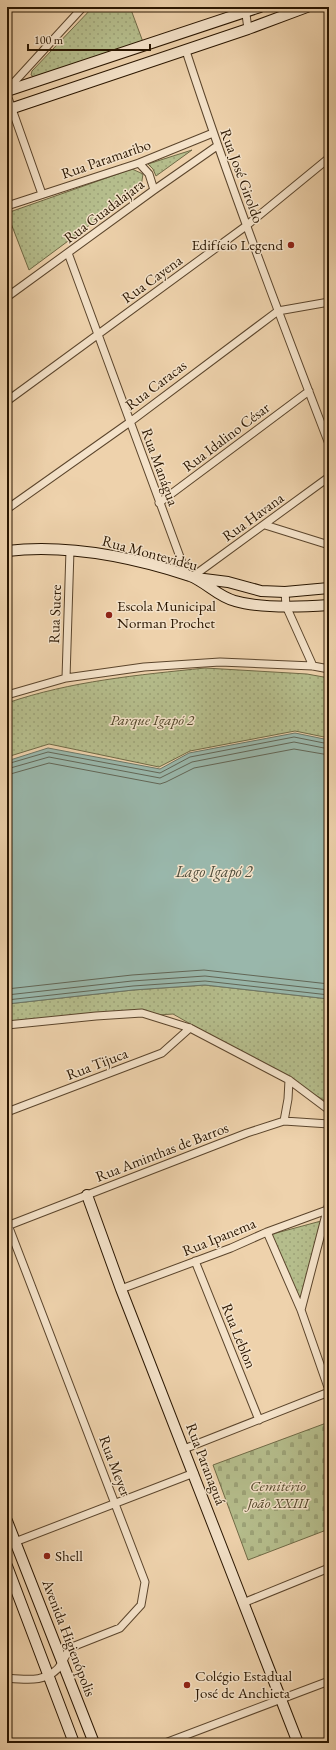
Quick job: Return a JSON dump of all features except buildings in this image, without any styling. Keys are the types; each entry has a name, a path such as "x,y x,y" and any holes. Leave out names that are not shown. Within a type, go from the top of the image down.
{"street":[{"path":"7,90 83,7"},
{"path":"7,90 245,10 260,7"},
{"path":"9,109 186,51 307,7"},
{"path":"245,10 248,29"},
{"name":"Rua José Giroldo","path":"186,51 217,146 246,226 329,444"},
{"path":"7,95 9,109 42,194"},
{"name":"Rua Paramaribo","path":"7,206 139,162 213,133"},
{"name":"Rua Guadalajara","path":"7,297 217,146"},
{"name":"Rua Cayena","path":"7,401 246,226 329,158"},
{"path":"139,162 149,174 154,190"},
{"name":"Rua Manágua","path":"68,254 159,503 189,576"},
{"name":"Rua Caracas","path":"7,509 130,422 278,311 329,302"},
{"name":"Rua Idalino César","path":"159,503 309,391"},
{"name":"Rua Havana","path":"189,576 265,525 329,477"},
{"path":"265,525 329,545"},
{"name":"Rua Montevidéu","path":"7,550 29,548 70,550 118,557 189,576 225,598 236,602 286,606 329,605"},
{"name":"Rua Sucre","path":"66,678 70,550"},
{"path":"189,576 228,582 261,591 285,592 329,588"},
{"path":"285,592 286,606 313,666"},
{"path":"7,695 66,678 144,667 220,662 313,666 329,669"},
{"path":"7,1025 96,1016 142,1014 190,1028 289,1080 329,1110"},
{"name":"Rua Tijuca","path":"7,1112 162,1053 190,1028"},
{"path":"284,1121 288,1099 289,1080"},
{"name":"Rua Aminthas de Barros","path":"7,1226 247,1133 284,1121 329,1124"},
{"name":"Rua Paranaguá","path":"87,1195 121,1289 298,1743"},
{"path":"301,1310 328,1209"},
{"name":"Rua Ipanema","path":"121,1289 231,1248 267,1232 328,1209"},
{"name":"Rua Meyer","path":"7,1226 145,1582 141,1605 120,1628 72,1647 66,1652 62,1663 49,1676"},
{"path":"184,1448 259,1420 329,1391 301,1310 267,1232"},
{"name":"Rua Leblon","path":"195,1261 259,1420"},
{"path":"11,1543 194,1473"},
{"name":"Avenida Higienópolis","path":"7,1521 11,1543 94,1743"},
{"path":"7,1566 74,1743"},
{"path":"243,1603 329,1568"},
{"path":"7,1678 38,1679 49,1676"},
{"path":"165,1743 329,1681"}],"green space":[{"path":"93,7 130,7 143,42 34,77 31,75 32,71"},
{"path":"192,150 156,176 153,169 148,164"},
{"path":"132,169 143,174 141,187 29,270 7,213"},
{"name":"Parque Igapó 2","path":"205,668 307,674 329,678 329,738 295,731 190,751 159,767 49,744 7,757 7,703 31,695 80,684 130,676"},
{"path":"205,985 329,999 329,1103 173,1014 7,1025 7,1004 133,990"},
{"path":"321,1221 301,1301 269,1235"},
{"name":"Cemitério João XXIII","path":"329,1422 329,1529 248,1560 213,1465"}],"water":[{"name":"Lago Igapó 2","path":"295,733 329,740 329,999 205,985 133,990 7,1004 7,761 48,748 160,769 189,753"}],"place":[{"name":"Edifício Legend","path":"291,245"},
{"name":"Escola Municipal Norman Prochet","path":"109,615"},
{"name":"Shell","path":"47,1556"},
{"name":"Colégio Estadual José de Anchieta","path":"187,1685"}]}
